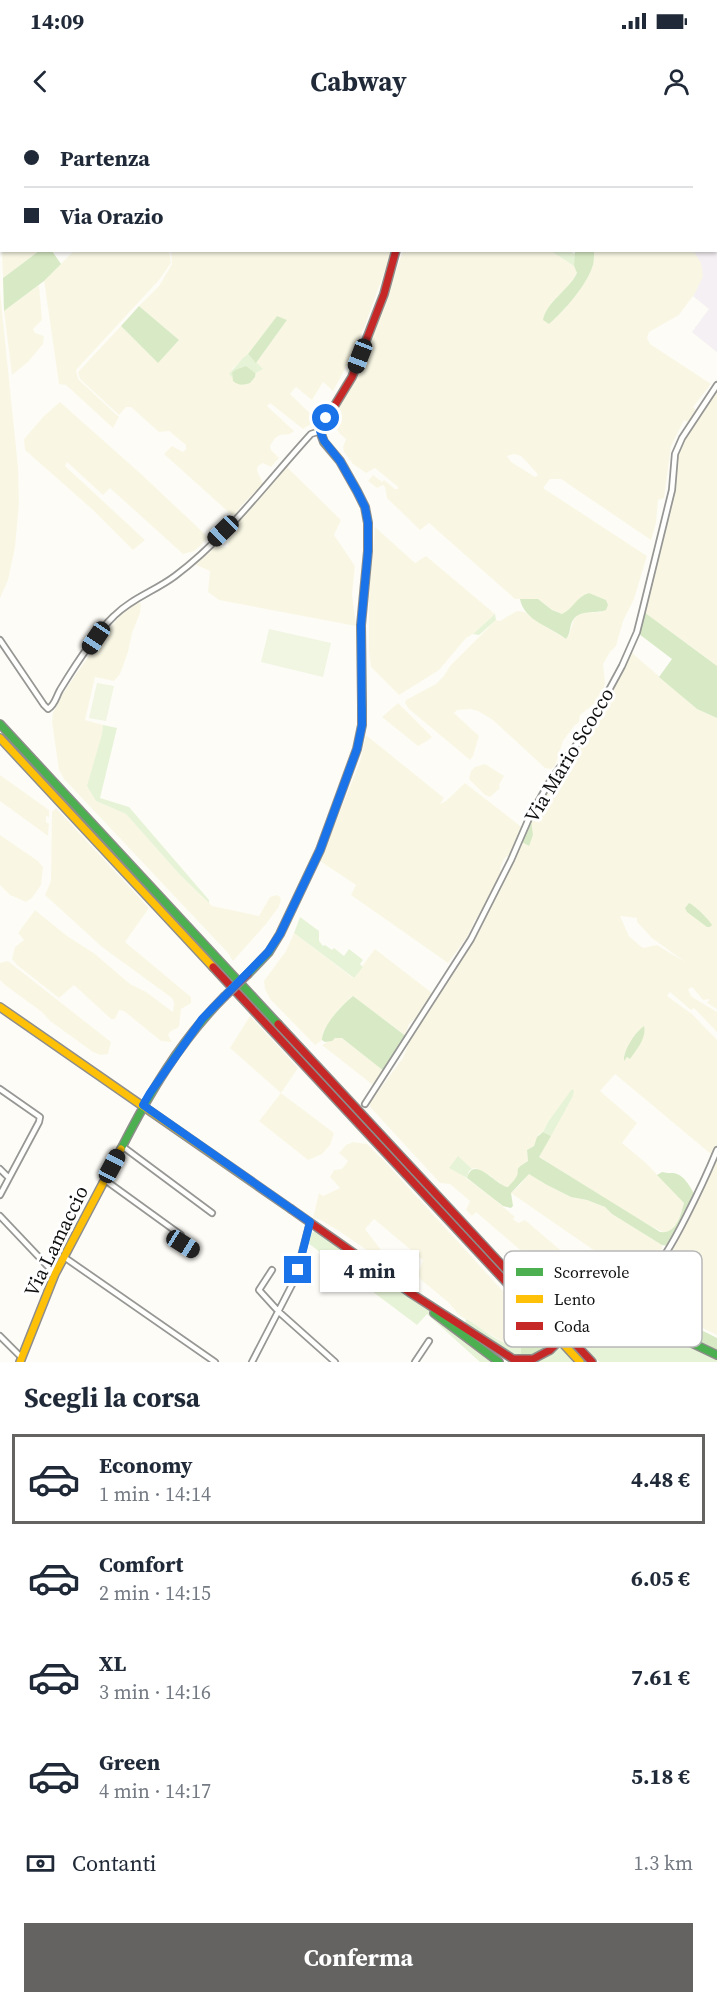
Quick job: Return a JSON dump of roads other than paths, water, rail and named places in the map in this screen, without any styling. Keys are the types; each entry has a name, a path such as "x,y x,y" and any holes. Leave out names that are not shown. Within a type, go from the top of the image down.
{"main road":[{"path":"320,431 352,377 384,294 395,252"},
{"name":"Via Lamaccio","path":"23,1361 55,1274 150,1093 202,1019 248,974 268,952 280,934 320,850 357,749 362,725 361,625 368,551 368,523 365,507 357,491 340,461 324,441 320,431"},
{"path":"0,724 504,1267"},
{"path":"0,738 504,1280"},
{"path":"0,1007 409,1292 513,1359 538,1358 553,1347"},
{"path":"128,1095 150,1093 152,1106 158,1116"},
{"path":"409,1292 499,1362"},
{"path":"565,1347 578,1362"},
{"path":"578,1347 592,1362"},
{"path":"700,1347 717,1355"}],"street":[{"name":"Via Mario Scocco","path":"365,1104 471,939 512,860 530,816 550,781 590,727 622,666 637,632 671,496 675,454 687,429 717,385"},
{"path":"0,640 48,709 100,631 114,616 133,600 174,577 199,555 236,520 311,434 320,431"},
{"path":"0,1089 40,1117 0,1195"},
{"path":"122,1146 212,1213"},
{"path":"666,1251 685,1220 717,1150"},
{"path":"0,1169 9,1178"},
{"path":"105,1180 181,1235 183,1244 195,1252"},
{"path":"0,1216 55,1274"},
{"path":"252,1362 298,1270 310,1222"},
{"path":"64,1257 216,1362"},
{"path":"272,1270 259,1290 279,1312 335,1362"},
{"path":"0,1336 23,1361"},
{"path":"415,1362 429,1341"}]}
